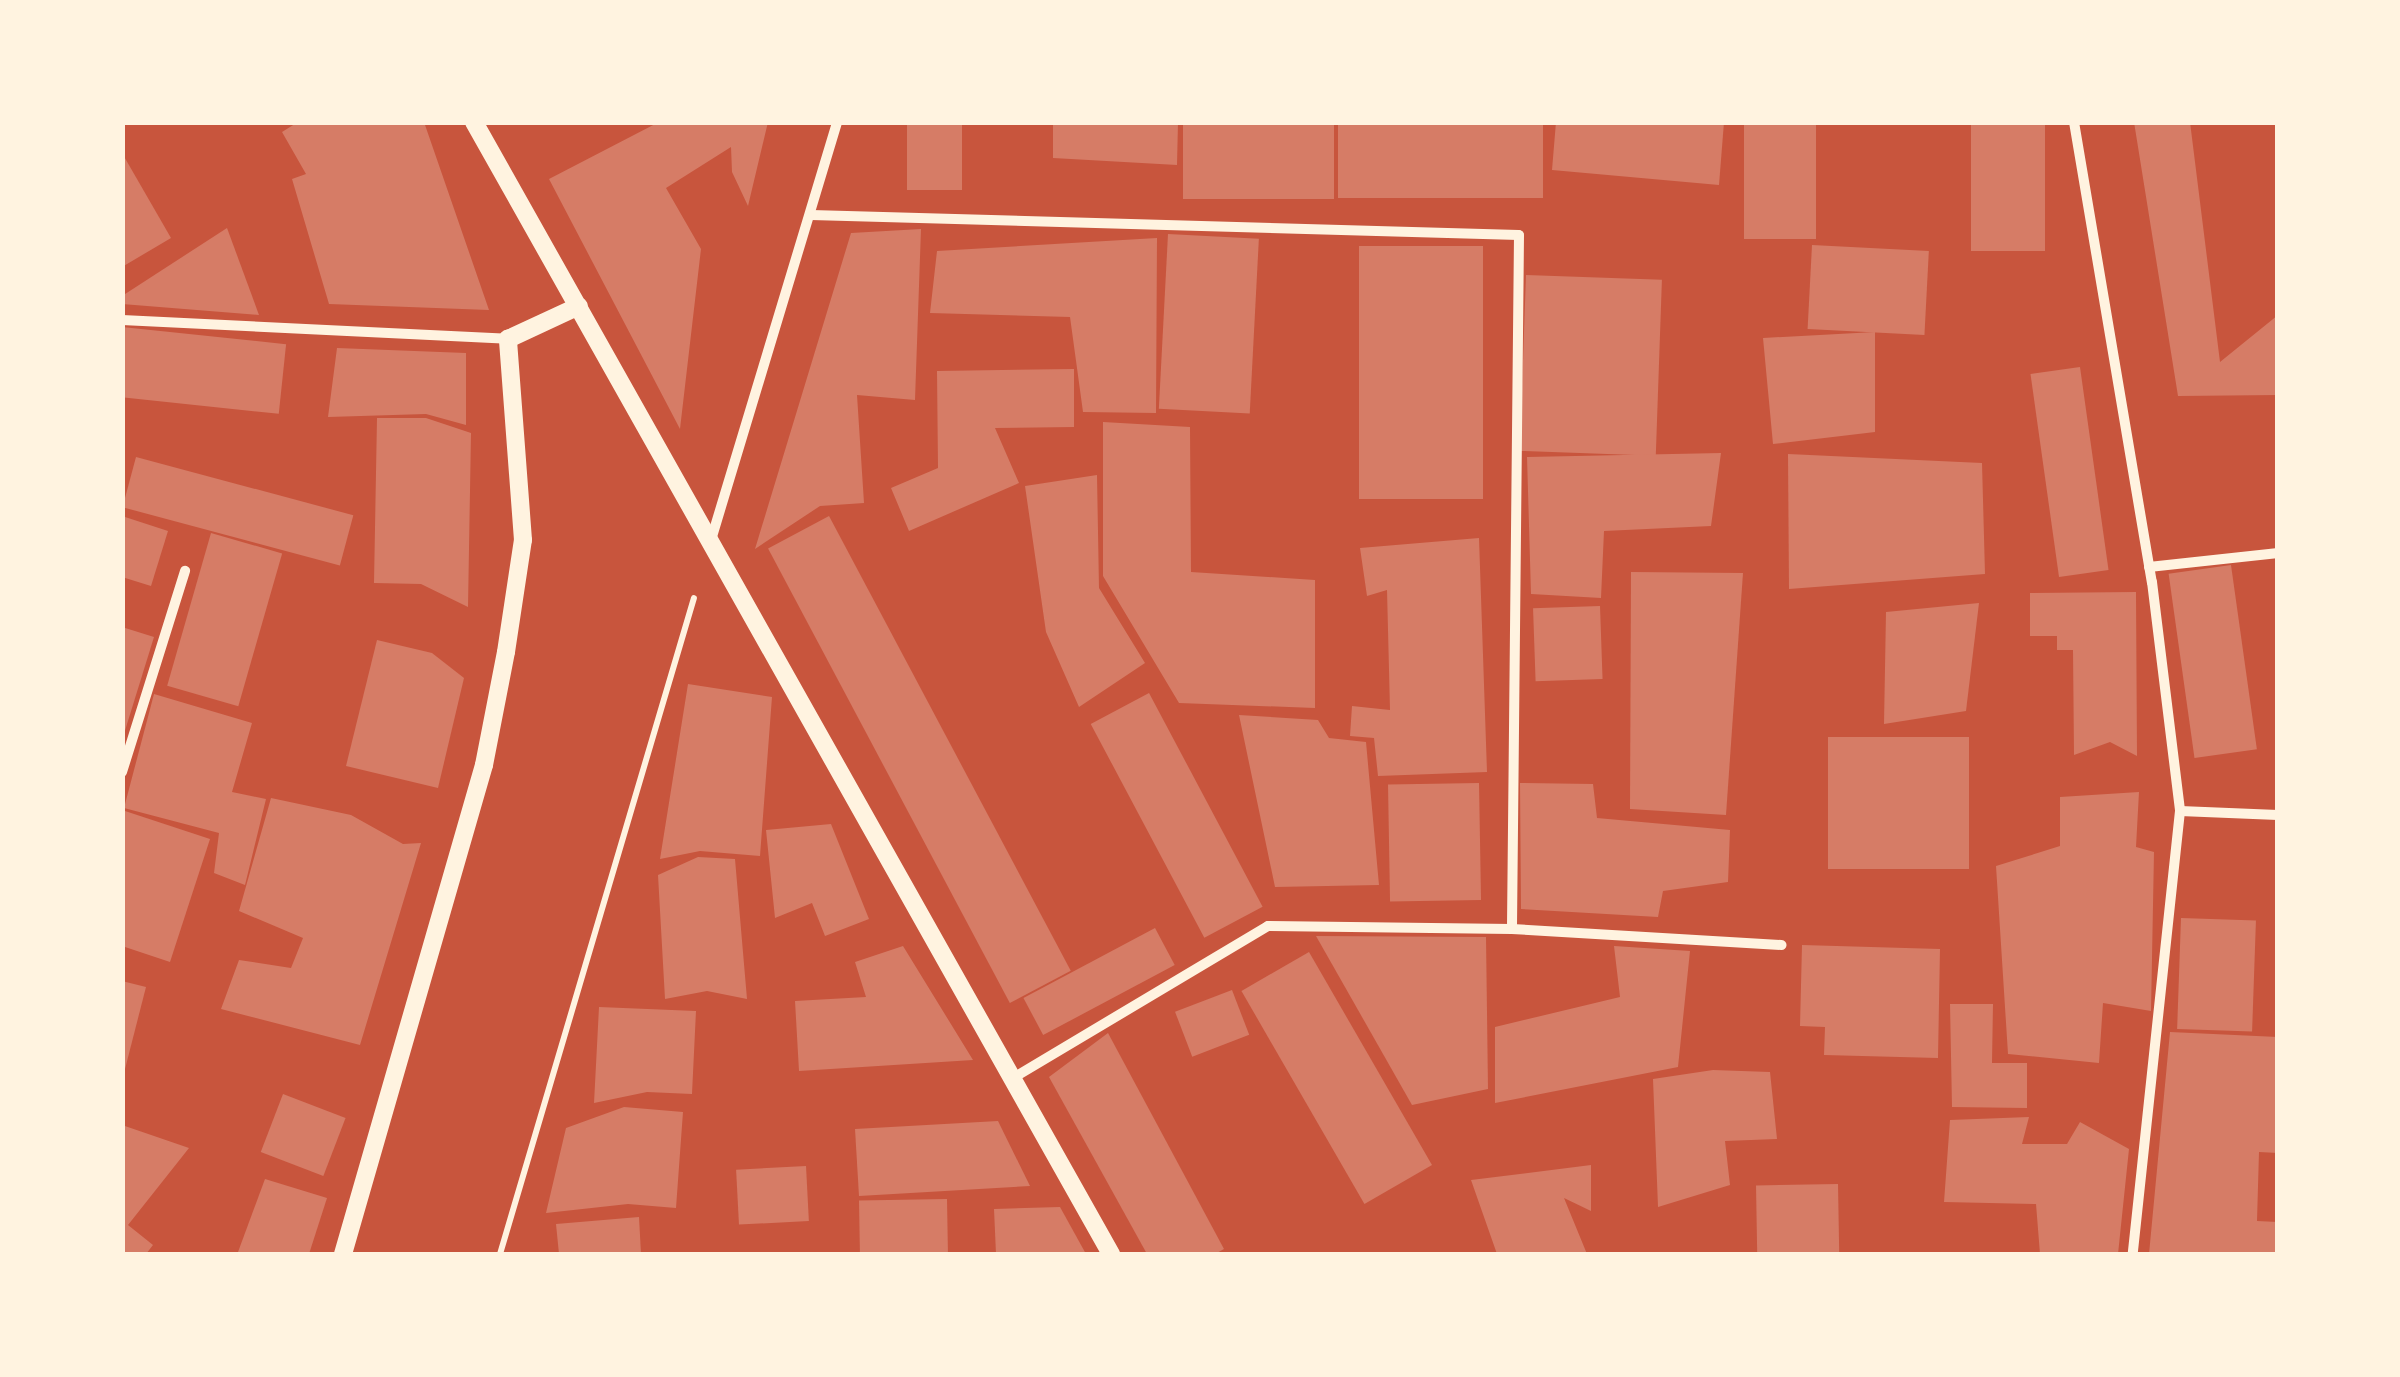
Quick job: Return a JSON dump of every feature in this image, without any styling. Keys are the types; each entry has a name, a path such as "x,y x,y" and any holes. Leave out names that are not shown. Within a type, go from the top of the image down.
{"street":[{"path":"474,122 1111,1254"},
{"path":"712,540 837,122"},
{"path":"2074,122 2149,567 2180,811 2133,1254"},
{"path":"811,214 1519,235 1512,929"},
{"path":"122,320 508,339 578,306"},
{"path":"343,1254 484,766 506,652 524,540 508,339"},
{"path":"2149,567 2278,552"},
{"path":"122,772 186,570"},
{"path":"2180,811 2278,815"},
{"path":"1010,1079 1268,926 1512,929 1782,945"}],"path":[{"path":"500,1254 712,540"}],"building":[{"path":"298,122 424,122 489,310 329,304 292,179 306,174 282,132"},
{"path":"659,122 768,122 748,206 732,172 731,147 666,188 701,249 680,429 549,179"},
{"path":"907,122 962,122 962,190 907,190"},
{"path":"1053,122 1178,122 1177,165 1053,158"},
{"path":"1183,122 1334,122 1334,199 1183,199"},
{"path":"1338,122 1543,122 1543,198 1338,198"},
{"path":"1556,122 1724,122 1719,185 1552,170"},
{"path":"1744,122 1816,122 1816,239 1744,239"},
{"path":"1971,122 2045,122 2045,251 1971,251"},
{"path":"2134,122 2190,122 2220,362 2278,315 2278,395 2178,396"},
{"path":"122,153 171,238 122,267"},
{"path":"227,228 259,315 122,304 122,296"},
{"path":"921,229 915,400 857,395 864,503 820,506 755,549 851,233"},
{"path":"1168,234 1259,239 1250,414 1159,409"},
{"path":"1157,238 1156,413 1083,412 1070,317 930,313 937,251"},
{"path":"1812,245 1929,251 1924,335 1808,329"},
{"path":"1359,246 1483,246 1483,499 1359,499"},
{"path":"1526,275 1662,280 1656,456 1520,451"},
{"path":"122,327 286,344 279,414 122,397"},
{"path":"1875,332 1875,432 1773,444 1763,338"},
{"path":"337,348 466,353 466,425 426,414 328,417"},
{"path":"2080,367 2109,570 2059,577 2030,374"},
{"path":"1074,369 1074,427 995,428 1019,483 909,531 891,488 938,468 937,371"},
{"path":"377,418 426,418 471,433 468,607 421,584 374,583"},
{"path":"1103,422 1190,427 1191,572 1315,580 1315,708 1179,703 1103,576"},
{"path":"1721,453 1711,526 1604,531 1601,598 1531,594 1527,457"},
{"path":"1788,454 1982,463 1985,574 1789,589"},
{"path":"136,457 353,515 340,565 123,507"},
{"path":"1097,475 1099,588 1145,663 1079,707 1046,632 1025,486"},
{"path":"122,516 168,531 151,586 122,577"},
{"path":"829,516 1071,971 1010,1003 768,548"},
{"path":"211,533 282,553 238,706 167,686"},
{"path":"1479,538 1487,772 1378,776 1374,738 1350,736 1352,706 1390,710 1387,590 1367,596 1360,548"},
{"path":"2231,565 2257,749 2194,758 2169,574"},
{"path":"1631,572 1743,573 1726,815 1630,809"},
{"path":"2136,592 2137,756 2110,742 2074,755 2073,650 2057,650 2057,636 2030,636 2030,593"},
{"path":"1979,603 1966,711 1884,724 1886,612"},
{"path":"1600,606 1603,679 1536,681 1533,608"},
{"path":"122,627 154,637 123,737 122,737"},
{"path":"377,640 432,653 464,678 438,788 346,766"},
{"path":"688,684 772,697 760,856 700,851 660,859"},
{"path":"1149,693 1263,907 1204,938 1091,724"},
{"path":"154,694 252,723 232,792 266,799 245,885 214,873 219,833 124,808"},
{"path":"1239,715 1318,720 1329,738 1366,742 1379,885 1275,887"},
{"path":"1828,737 1969,737 1969,869 1828,869"},
{"path":"1479,783 1481,900 1390,902 1388,785"},
{"path":"1520,783 1593,784 1597,818 1730,830 1728,882 1663,891 1658,917 1521,909"},
{"path":"2139,792 2136,847 2154,852 2151,1011 2103,1003 2099,1063 2008,1054 1996,866 2060,846 2060,797"},
{"path":"271,798 351,815 403,844 421,843 360,1045 221,1009 239,960 291,968 303,938 239,911"},
{"path":"125,811 210,839 170,962 122,946"},
{"path":"831,824 869,919 825,936 812,903 775,918 766,830"},
{"path":"698,857 735,859 747,999 707,991 665,999 658,875"},
{"path":"2181,918 2256,921 2252,1032 2177,1029"},
{"path":"1155,928 1175,965 1043,1035 1023,998"},
{"path":"1316,936 1486,937 1488,1089 1412,1105"},
{"path":"1802,945 1940,949 1938,1058 1824,1055 1825,1027 1800,1026"},
{"path":"903,946 973,1060 799,1071 795,1001 866,997 855,962"},
{"path":"1614,946 1690,951 1678,1067 1495,1103 1495,1027 1620,997"},
{"path":"1309,952 1432,1165 1364,1204 1241,991"},
{"path":"122,981 146,987 124,1073 122,1073"},
{"path":"1232,990 1249,1035 1192,1057 1175,1012"},
{"path":"1950,1004 1993,1004 1992,1063 2027,1063 2027,1108 1952,1107"},
{"path":"599,1007 696,1011 692,1094 647,1092 594,1103"},
{"path":"2170,1032 2278,1037 2278,1153 2259,1152 2257,1221 2278,1222 2278,1254 2149,1254"},
{"path":"1108,1033 1224,1249 1215,1254 1147,1254 1049,1077"},
{"path":"1713,1070 1770,1072 1777,1139 1725,1141 1730,1185 1658,1207 1653,1079"},
{"path":"283,1094 346,1118 323,1176 261,1152"},
{"path":"624,1107 683,1112 676,1208 628,1204 546,1213 566,1128"},
{"path":"2029,1117 2022,1144 2067,1144 2080,1122 2129,1149 2118,1254 2040,1254 2036,1204 1944,1202 1950,1120"},
{"path":"998,1121 1030,1186 859,1196 855,1129"},
{"path":"122,1125 189,1148 128,1225 153,1245 146,1254 122,1254"},
{"path":"1591,1165 1591,1211 1564,1198 1587,1254 1497,1254 1471,1180"},
{"path":"806,1166 809,1221 739,1225 736,1170"},
{"path":"265,1179 327,1198 309,1254 238,1252"},
{"path":"1838,1184 1839,1254 1757,1254 1756,1185"},
{"path":"947,1199 948,1254 860,1254 859,1201"},
{"path":"1060,1207 1086,1254 996,1254 994,1209"},
{"path":"639,1217 641,1254 559,1254 556,1224"}]}
